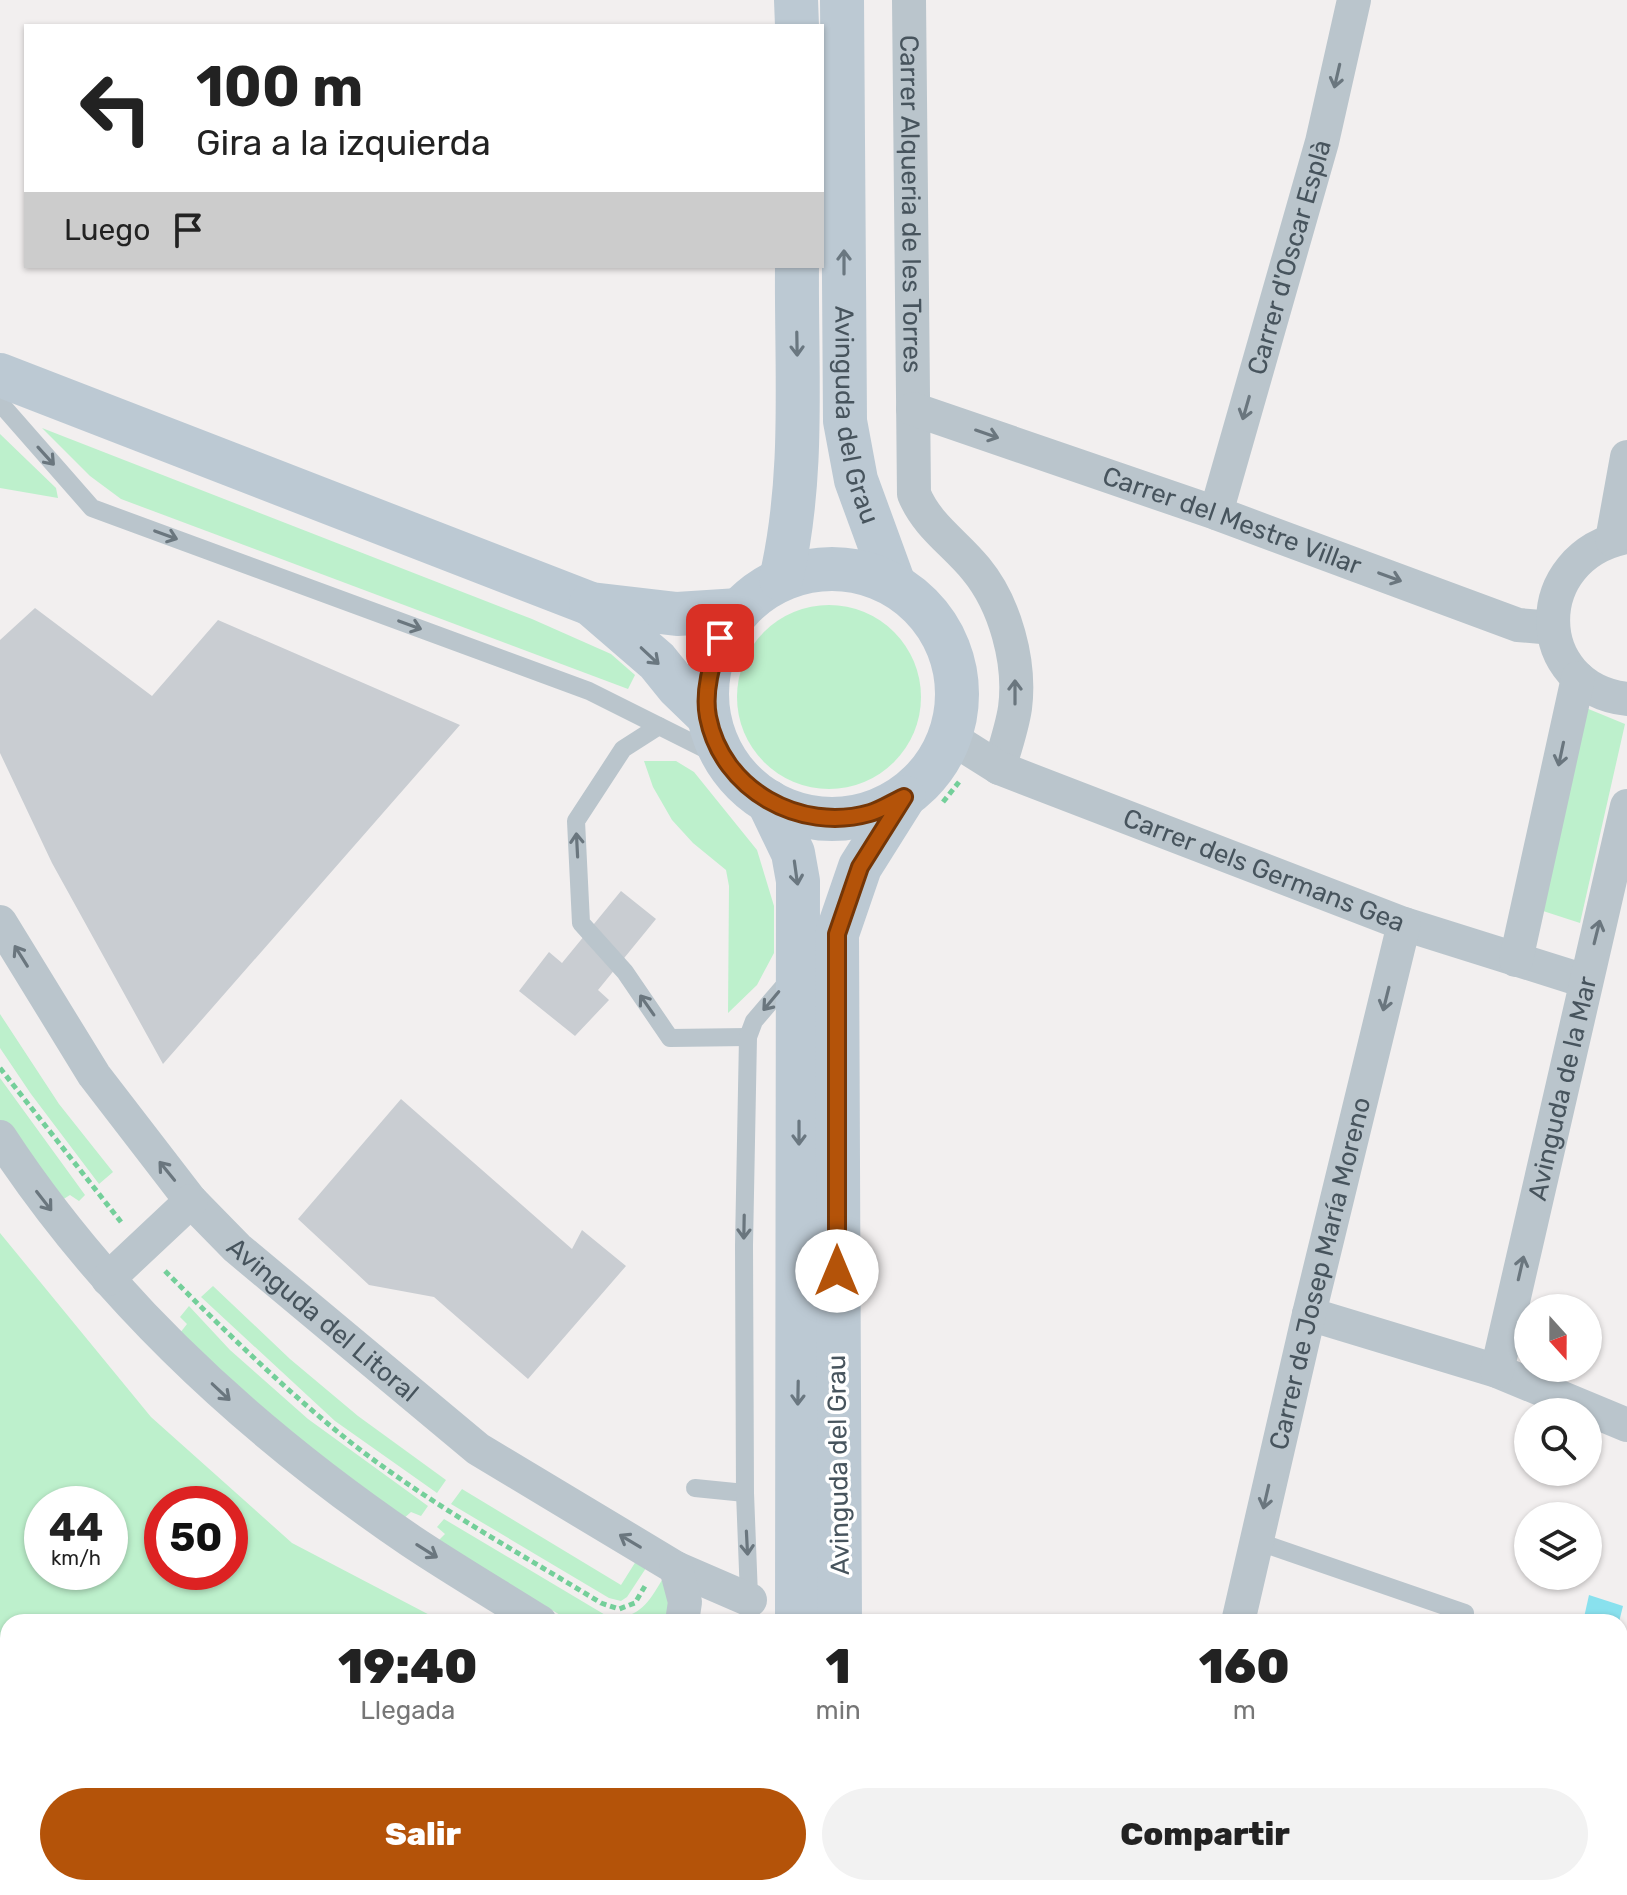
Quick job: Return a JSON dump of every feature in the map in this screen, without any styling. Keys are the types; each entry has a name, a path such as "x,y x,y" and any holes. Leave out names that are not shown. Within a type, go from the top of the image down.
{"main road":[{"path":"796,0 797,24"},
{"name":"Avinguda del Grau","path":"842,0 845,421 856,480 894,584"},
{"name":"Avinguda del Grau","path":"781,579 795,513 798,456 797,268"},
{"path":"0,375 591,604 677,614 739,610"},
{"path":"591,604 657,661 707,715 725,759 744,783 768,801 800,815 836,819 871,813 904,797 931,771 950,737 958,703 956,667 943,634 922,606 894,584 858,571 819,569 781,579 759,592 739,610 720,638 709,671 707,715"},
{"name":"Avinguda del Grau","path":"840,1614 837,934 860,867 904,797"},
{"name":"Avinguda del Grau","path":"768,801 793,853 798,881 797,1614"}],"street":[{"name":"Carrer Alqueria de les Torres","path":"909,0 913,409"},
{"name":"Carrer d'Oscar Esplà","path":"1216,513 1322,142 1354,0"},
{"name":"Carrer del Mestre Villar","path":"913,409 1216,513 1518,625 1553,628"},
{"name":"Avinguda del Grau","path":"913,409 913,479 918,504 934,528 977,570 998,606 1009,637 1016,682 1015,705 999,768"},
{"path":"1627,457 1620,539 1592,549 1574,564 1561,583 1554,605 1553,628 1557,646 1578,678 1594,690 1627,699"},
{"path":"1516,960 1578,678"},
{"name":"Carrer dels Germans Gea","path":"950,737 999,768 1404,924 1585,981"},
{"name":"Avinguda de la Mar","path":"1497,1371 1627,806"},
{"name":"Avinguda del Litoral","path":"0,922 94,1075 191,1201 237,1248 478,1449 750,1611"},
{"name":"Carrer de Josep María Moreno","path":"1240,1614 1404,924"},
{"path":"0,1137 29,1181 108,1279 153,1329 233,1404 412,1541 527,1614"},
{"path":"108,1279 191,1201"},
{"path":"1309,1314 1497,1371 1627,1425"},
{"path":"676,1568 685,1602 683,1614"}],"lane":[{"path":"0,403 92,508 589,691 725,759"},
{"path":"659,726 623,749 576,821 581,923 625,972 670,1038 748,1037"},
{"path":"750,1611 745,1493 744,1245 748,1037 754,1021 798,969"},
{"path":"695,1488 745,1493"},
{"path":"1256,1541 1465,1613"}],"green space":[{"path":"42,428 532,619 611,654 635,675 628,689 121,499 90,476"},
{"path":"0,434 56,488 58,498 0,488"},
{"path":"829,605 864,612 894,632 914,662 921,697 914,732 894,762 864,782 829,789 794,782 764,762 744,732 737,697 744,662 764,632 794,612"},
{"path":"1586,708 1625,724 1580,923 1540,910"},
{"path":"644,761 676,761 694,772 757,850 774,906 774,953 757,985 728,1013 729,886 726,870 693,843 672,820 653,787"},
{"path":"0,1014 59,1104 113,1172 99,1184 0,1048"},
{"path":"0,1078 85,1195 79,1201 70,1195 62,1200 0,1122"},
{"path":"0,1233 151,1417 228,1486 144,1486 144,1590 248,1590 248,1504 292,1543 428,1614 0,1614"},
{"path":"213,1286 290,1359 358,1416 446,1480 437,1493 335,1421 201,1297"},
{"path":"189,1306 230,1350 308,1419 428,1506 421,1516 411,1512 402,1520 325,1464 180,1333 187,1324 180,1317"},
{"path":"462,1489 621,1585 638,1558 648,1565 627,1597 621,1601 609,1598 451,1504"},
{"path":"444,1519 604,1614 558,1614 437,1542 445,1534 437,1527"},
{"path":"662,1580 669,1601 667,1614 632,1614 643,1607"}],"water":[{"path":"1589,1595 1623,1606 1621,1614 1585,1614"}],"building":[{"path":"35,608 152,696 218,620 460,725 163,1064 52,863 0,753 0,640"},
{"path":"621,891 656,919 598,990 609,1000 575,1036 519,991 549,952 562,963"},
{"path":"401,1099 572,1249 582,1230 626,1266 528,1379 434,1297 369,1285 298,1219"}],"route":[{"path":"720,638 709,671 707,715 725,759 744,783 768,801 800,815 836,819 871,813 904,797 860,867 837,934 837,1271"}]}
